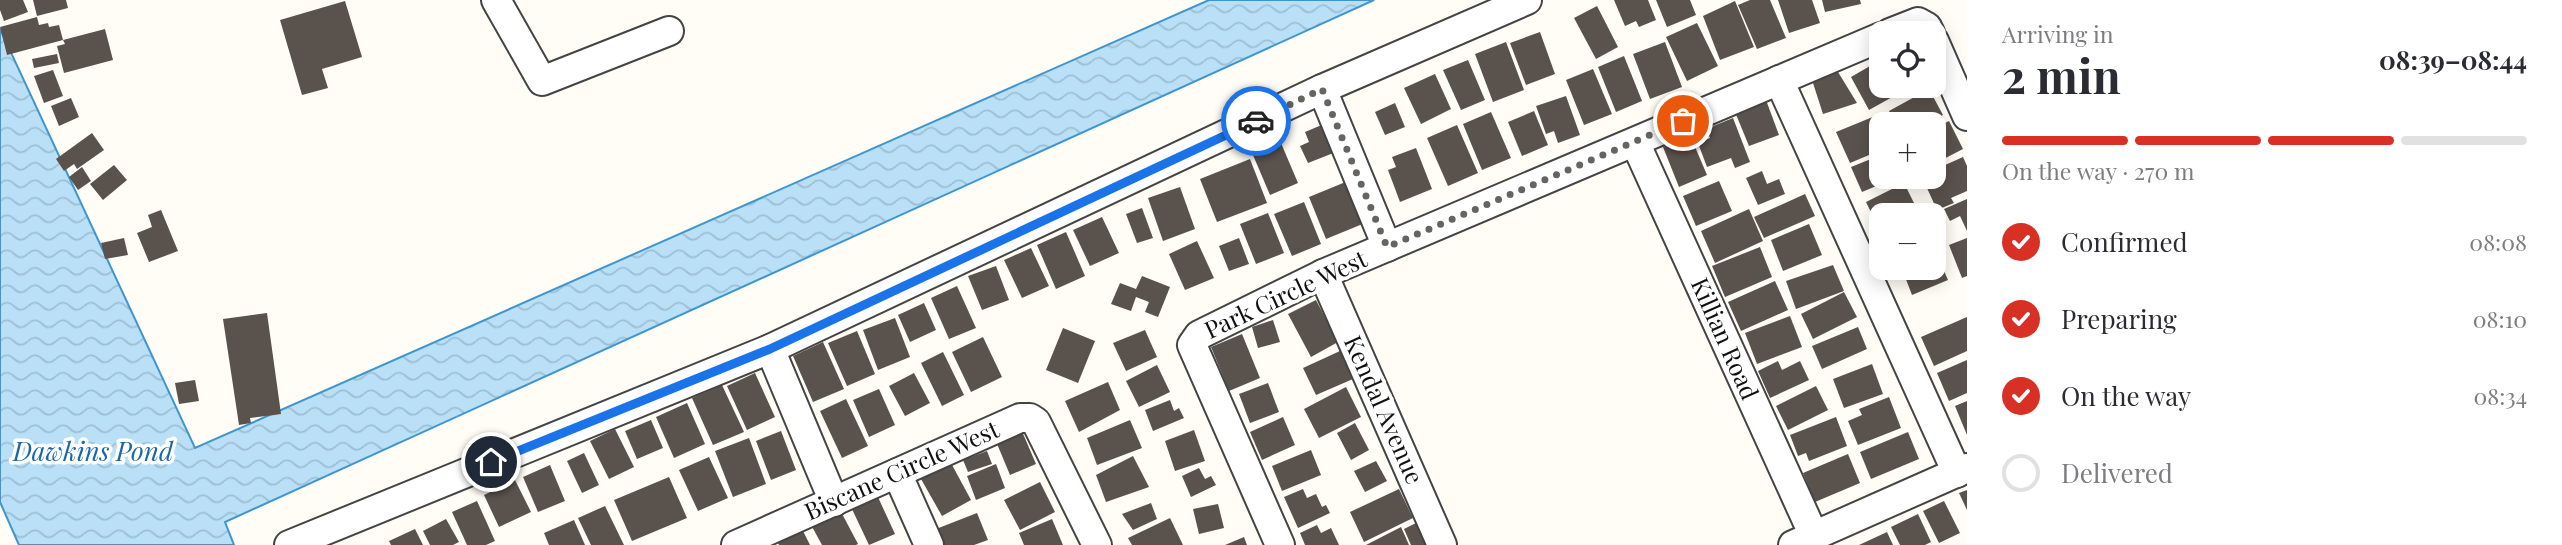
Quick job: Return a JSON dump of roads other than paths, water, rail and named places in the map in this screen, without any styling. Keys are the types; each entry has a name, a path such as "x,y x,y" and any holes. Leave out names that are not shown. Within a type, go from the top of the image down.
{"street":[{"path":"496,0 542,80 669,31"},
{"path":"289,545 770,349 1322,89 1527,0"},
{"name":"Park Circle West","path":"1280,545 1192,345 1194,339 1323,274 1869,42"},
{"path":"1946,70 1967,116"},
{"path":"1779,80 1962,470 1803,540"},
{"path":"1322,89 1387,247"},
{"name":"Killian Road","path":"1635,142 1803,540"},
{"name":"Kendal Avenue","path":"1323,274 1442,545"},
{"path":"770,349 834,502"},
{"name":"Biscane Circle West","path":"749,542 1020,418 1030,418 1036,422 1097,545"},
{"path":"897,473 929,545"}],"water":[{"name":"Dawkins Pond","path":"1209,0 1374,0 225,522 234,545 19,545 0,502 0,29 195,448"}]}
